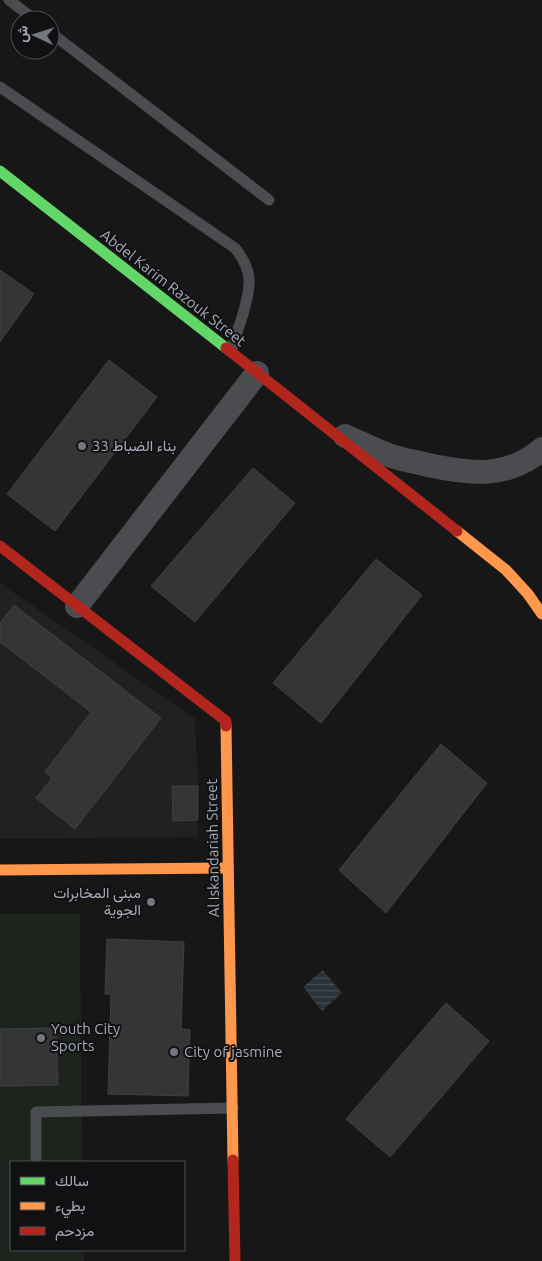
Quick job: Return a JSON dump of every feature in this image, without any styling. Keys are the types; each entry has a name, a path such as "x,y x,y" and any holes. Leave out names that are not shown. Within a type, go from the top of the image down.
{"street":[{"name":"Abdel Karim Razouk Street","path":"0,171 500,564 518,581 542,614"},
{"path":"77,606 257,373"},
{"path":"327,428 398,458 472,472 490,472 506,468 522,462 542,449"},
{"name":"Al Iskandariah Street","path":"0,546 226,721 235,1261"},
{"path":"0,870 228,868"}],"lane":[{"path":"8,0 22,10"},
{"path":"60,40 269,200"},
{"path":"0,87 235,248 245,263 250,281 249,294 231,353"},
{"path":"36,1161 36,1112 233,1108"}],"shaded area":[{"path":"0,583 195,719 198,786 197,837 0,839"},
{"name":"Youth City Sports","path":"0,914 80,914 82,1161 10,1161 10,1251 83,1251 84,1261 0,1261"},
{"path":"323,970 342,993 322,1011 303,987"}],"building":[{"path":"0,270 34,294 0,342"},
{"name":"بناء الضباط 33","path":"109,360 157,397 55,531 7,494"},
{"path":"253,468 295,503 195,622 151,586"},
{"path":"376,559 422,595 321,723 273,683"},
{"path":"14,605 161,718 75,829 36,798 52,778 45,772 91,712 0,642 0,623"},
{"path":"441,744 487,783 386,913 339,870"},
{"path":"172,786 198,786 198,820 173,821"},
{"path":"107,939 184,942 181,1029 190,1030 188,1096 108,1094 111,994 105,994"},
{"path":"446,1003 489,1041 390,1157 346,1119"},
{"path":"56,1028 58,1085 0,1086 0,1029"}],"traffic: fast":[{"path":"0,171 226,348"}],"traffic: slow":[{"path":"457,531 506,570 528,594 542,614"},
{"path":"226,726 233,1160"},
{"path":"0,870 228,868"}],"traffic: jam":[{"path":"226,348 457,531"},
{"path":"0,546 226,721 226,726"},
{"path":"233,1160 235,1261"}],"place":[{"name":"بناء الضباط 33","path":"82,446"},
{"name":"مبنى المخابرات الجوية","path":"151,902"},
{"name":"Youth City Sports","path":"41,1038"},
{"name":"City of jasmine","path":"174,1052"}]}
